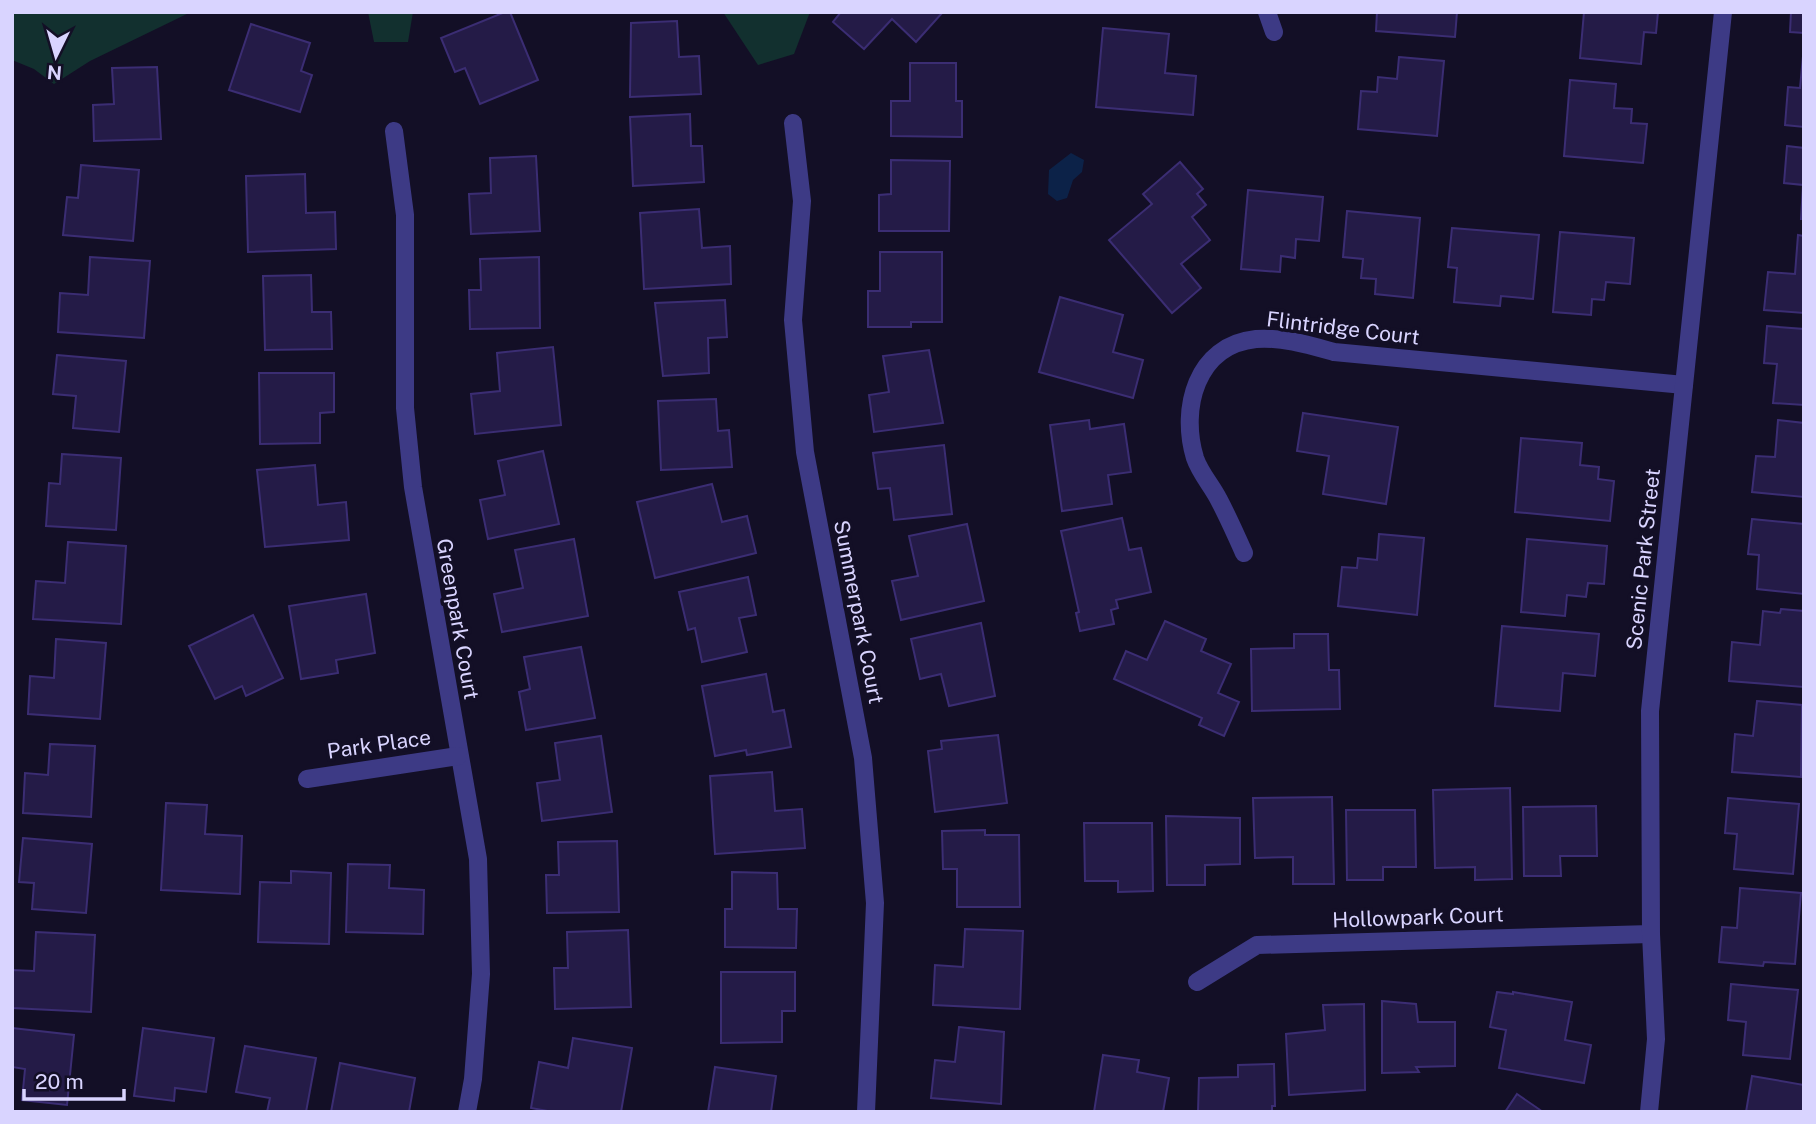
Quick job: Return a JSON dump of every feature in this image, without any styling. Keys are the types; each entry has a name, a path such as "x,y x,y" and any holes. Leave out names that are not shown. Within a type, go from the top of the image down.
{"street":[{"path":"1267,12 1273,32"},
{"name":"Scenic Park Street","path":"1649,1112 1656,1039 1651,934 1650,711 1723,12"},
{"name":"Summerpark Court","path":"793,123 803,201 793,320 805,452 863,758 875,903 866,1112"},
{"name":"Greenpark Court","path":"394,131 405,215 405,408 412,474 478,871 481,974 473,1079 467,1112"},
{"name":"Flintridge Court","path":"1244,553 1219,499 1196,460 1189,422 1192,393 1198,377 1214,358 1240,343 1255,340 1296,341 1334,352 1685,385"},
{"name":"Park Place","path":"307,779 357,769 458,756"},
{"name":"Hollowpark Court","path":"1197,982 1257,945 1651,934"}],"green space":[{"path":"12,12 191,12 90,61 54,84 34,69 12,60"},
{"path":"368,12 413,12 408,42 374,42"},
{"path":"723,12 810,12 794,54 758,65"}],"water":[{"path":"1071,153 1084,160 1082,172 1073,180 1067,198 1057,201 1048,194 1049,170"}],"building":[{"path":"510,12 538,80 480,104 465,68 455,72 441,38"},
{"path":"841,12 943,12 916,42 892,19 864,49 833,22"},
{"path":"1377,12 1457,12 1455,37 1376,31"},
{"path":"1584,12 1658,12 1656,33 1644,32 1641,64 1580,58"},
{"path":"1791,12 1804,12 1804,33 1790,32"},
{"path":"677,21 679,57 699,56 701,94 630,97 631,23"},
{"path":"251,24 310,43 301,71 312,75 300,112 229,90"},
{"path":"1103,28 1169,34 1165,73 1196,76 1193,115 1096,107"},
{"path":"1803,56 1804,127 1785,125 1788,87 1800,88"},
{"path":"1399,57 1444,61 1437,136 1358,129 1361,91 1377,92 1378,77 1397,79"},
{"path":"910,63 956,63 956,101 962,101 962,137 891,136 891,101 910,101"},
{"path":"157,67 161,139 94,141 93,105 114,104 112,68"},
{"path":"1570,80 1616,84 1614,108 1632,109 1631,123 1647,124 1643,163 1564,156"},
{"path":"690,114 691,146 702,146 704,182 633,186 630,117"},
{"path":"1787,146 1804,148 1804,219 1801,219 1803,185 1784,183"},
{"path":"536,156 540,231 471,234 469,194 491,193 490,158"},
{"path":"891,160 950,161 949,231 879,231 879,195 891,194"},
{"path":"1180,162 1203,189 1197,194 1206,205 1192,217 1210,240 1181,264 1201,288 1172,313 1109,240 1152,204 1143,194"},
{"path":"81,165 139,170 133,241 63,235 67,197 78,198"},
{"path":"305,174 306,213 335,212 336,249 248,252 246,176"},
{"path":"1248,190 1323,197 1319,241 1296,239 1295,258 1281,256 1280,272 1241,269"},
{"path":"699,209 702,248 730,246 731,284 644,289 640,213"},
{"path":"1347,211 1420,218 1413,298 1375,294 1376,279 1361,278 1363,259 1343,257"},
{"path":"1452,228 1539,235 1533,299 1501,296 1500,306 1454,302 1457,268 1448,267"},
{"path":"1560,232 1634,238 1630,284 1606,282 1604,300 1592,299 1591,315 1553,312"},
{"path":"1798,235 1804,236 1804,313 1764,310 1768,272 1795,274"},
{"path":"880,252 942,252 942,322 911,322 911,327 868,327 868,291 880,291"},
{"path":"90,257 150,261 144,338 58,332 60,293 88,295"},
{"path":"539,257 540,328 470,329 469,290 481,290 480,259"},
{"path":"311,275 312,312 331,312 332,349 265,350 263,276"},
{"path":"1060,297 1123,315 1113,352 1143,360 1133,398 1039,372"},
{"path":"725,300 727,337 708,338 709,373 663,376 655,303"},
{"path":"1767,326 1804,329 1804,405 1773,403 1777,364 1764,363"},
{"path":"553,347 561,425 475,434 471,394 500,391 497,353"},
{"path":"929,350 943,423 874,432 869,395 889,392 883,356"},
{"path":"57,355 126,361 119,432 73,428 76,396 53,394"},
{"path":"259,373 334,373 334,412 320,413 320,443 260,444"},
{"path":"716,399 718,431 729,430 732,467 661,470 658,401"},
{"path":"1303,413 1398,427 1386,504 1323,494 1329,456 1297,451"},
{"path":"1089,420 1090,429 1124,424 1131,472 1108,475 1112,504 1062,511 1050,425"},
{"path":"1778,420 1804,423 1804,497 1752,492 1756,456 1775,457"},
{"path":"1521,438 1582,443 1580,465 1599,467 1598,479 1614,481 1610,521 1515,512"},
{"path":"944,445 952,514 894,520 890,488 878,489 873,453"},
{"path":"543,451 559,524 488,539 480,500 505,495 498,461"},
{"path":"62,454 121,458 116,530 46,526 49,483 60,484"},
{"path":"315,465 318,505 346,502 349,540 265,547 257,470"},
{"path":"712,484 722,522 747,516 756,553 655,578 637,502"},
{"path":"1122,518 1129,550 1141,548 1151,592 1116,600 1118,608 1111,610 1114,624 1080,631 1076,613 1079,612 1061,531"},
{"path":"1752,519 1804,524 1804,594 1757,589 1759,555 1748,554"},
{"path":"967,524 984,601 901,620 892,581 918,576 909,536"},
{"path":"1379,534 1424,538 1417,615 1338,606 1342,567 1357,568 1358,558 1377,560"},
{"path":"574,539 588,616 502,632 494,594 523,588 515,550"},
{"path":"1527,539 1607,546 1604,584 1588,583 1586,597 1567,595 1565,616 1521,612"},
{"path":"68,542 126,546 121,624 33,619 36,581 65,583"},
{"path":"748,577 756,615 739,618 747,652 702,662 695,628 688,630 679,592"},
{"path":"366,594 375,653 336,660 338,673 301,679 289,606"},
{"path":"1781,609 1804,611 1804,687 1729,681 1732,642 1760,645 1763,611 1780,613"},
{"path":"253,615 283,678 246,696 242,686 215,699 189,646"},
{"path":"1165,621 1206,639 1201,651 1231,664 1218,693 1239,702 1224,736 1199,725 1202,718 1114,679 1126,651 1147,660"},
{"path":"981,623 995,696 949,706 941,674 920,679 911,639"},
{"path":"1502,626 1599,634 1595,676 1563,673 1560,711 1495,706"},
{"path":"1294,634 1328,634 1329,670 1339,670 1340,709 1252,711 1251,649 1294,648"},
{"path":"56,639 106,643 100,719 28,714 30,676 54,678"},
{"path":"581,647 595,718 526,730 519,692 530,689 524,657"},
{"path":"766,674 773,712 784,710 791,747 747,755 746,750 715,756 702,686"},
{"path":"1757,701 1802,705 1801,777 1732,772 1735,734 1753,736"},
{"path":"998,735 1007,803 935,812 928,751 942,749 941,741"},
{"path":"601,736 612,812 542,821 537,783 560,780 555,743"},
{"path":"50,744 95,746 91,817 23,813 25,773 48,775"},
{"path":"772,772 775,811 802,809 805,848 715,854 710,776"},
{"path":"1510,788 1512,879 1475,880 1475,867 1435,868 1433,790"},
{"path":"1332,797 1334,884 1293,884 1293,857 1255,858 1253,798"},
{"path":"1728,798 1799,804 1793,874 1734,869 1737,834 1725,833"},
{"path":"166,803 207,805 205,834 242,836 240,894 161,890"},
{"path":"1596,806 1597,856 1560,856 1561,876 1524,876 1523,807"},
{"path":"1346,810 1415,810 1416,867 1383,867 1383,880 1347,880"},
{"path":"1166,816 1240,818 1240,864 1205,865 1205,885 1167,885"},
{"path":"1084,823 1152,823 1153,891 1118,892 1118,881 1085,881"},
{"path":"985,830 985,835 1019,835 1020,907 957,907 957,869 943,869 942,831"},
{"path":"23,838 92,844 86,913 32,909 34,883 19,882"},
{"path":"617,841 619,912 547,913 546,875 559,875 558,842"},
{"path":"348,864 390,865 389,888 424,890 423,934 346,932"},
{"path":"291,871 331,873 329,944 258,942 260,882 291,883"},
{"path":"732,872 777,873 778,909 797,909 796,948 725,947 725,909 732,909"},
{"path":"1740,888 1801,893 1795,964 1764,962 1763,966 1719,962 1722,927 1737,928"},
{"path":"965,929 1023,931 1020,1009 933,1005 935,965 963,967"},
{"path":"628,930 631,1007 555,1009 554,968 568,968 567,932"},
{"path":"36,932 95,935 91,1012 12,1008 12,970 34,971"},
{"path":"721,972 795,972 795,1011 782,1011 782,1042 721,1043"},
{"path":"1731,984 1798,990 1790,1059 1743,1055 1746,1022 1728,1020"},
{"path":"1497,992 1513,992 1572,1002 1565,1040 1591,1045 1584,1083 1499,1068 1506,1030 1490,1027"},
{"path":"1382,1001 1416,1004 1418,1022 1455,1022 1455,1066 1416,1067 1419,1072 1382,1073"},
{"path":"1364,1004 1365,1090 1289,1095 1286,1034 1325,1030 1323,1005"},
{"path":"959,1027 1004,1032 1001,1104 931,1098 935,1060 955,1062"},
{"path":"12,1028 74,1035 67,1105 22,1100 25,1069 12,1067"},
{"path":"143,1028 214,1038 206,1092 175,1088 174,1101 134,1096"},
{"path":"573,1038 632,1048 621,1112 553,1112 531,1108 539,1062 568,1068"},
{"path":"245,1046 316,1058 306,1112 267,1112 270,1098 236,1092"},
{"path":"1103,1055 1139,1060 1137,1072 1169,1078 1163,1112 1094,1112"},
{"path":"340,1063 415,1078 409,1112 331,1112"},
{"path":"1274,1064 1275,1106 1272,1106 1272,1112 1198,1112 1199,1078 1238,1077 1238,1065"},
{"path":"715,1067 776,1076 771,1112 708,1112"},
{"path":"1752,1076 1804,1085 1804,1112 1746,1112"},
{"path":"1517,1094 1543,1112 1505,1112"}]}
